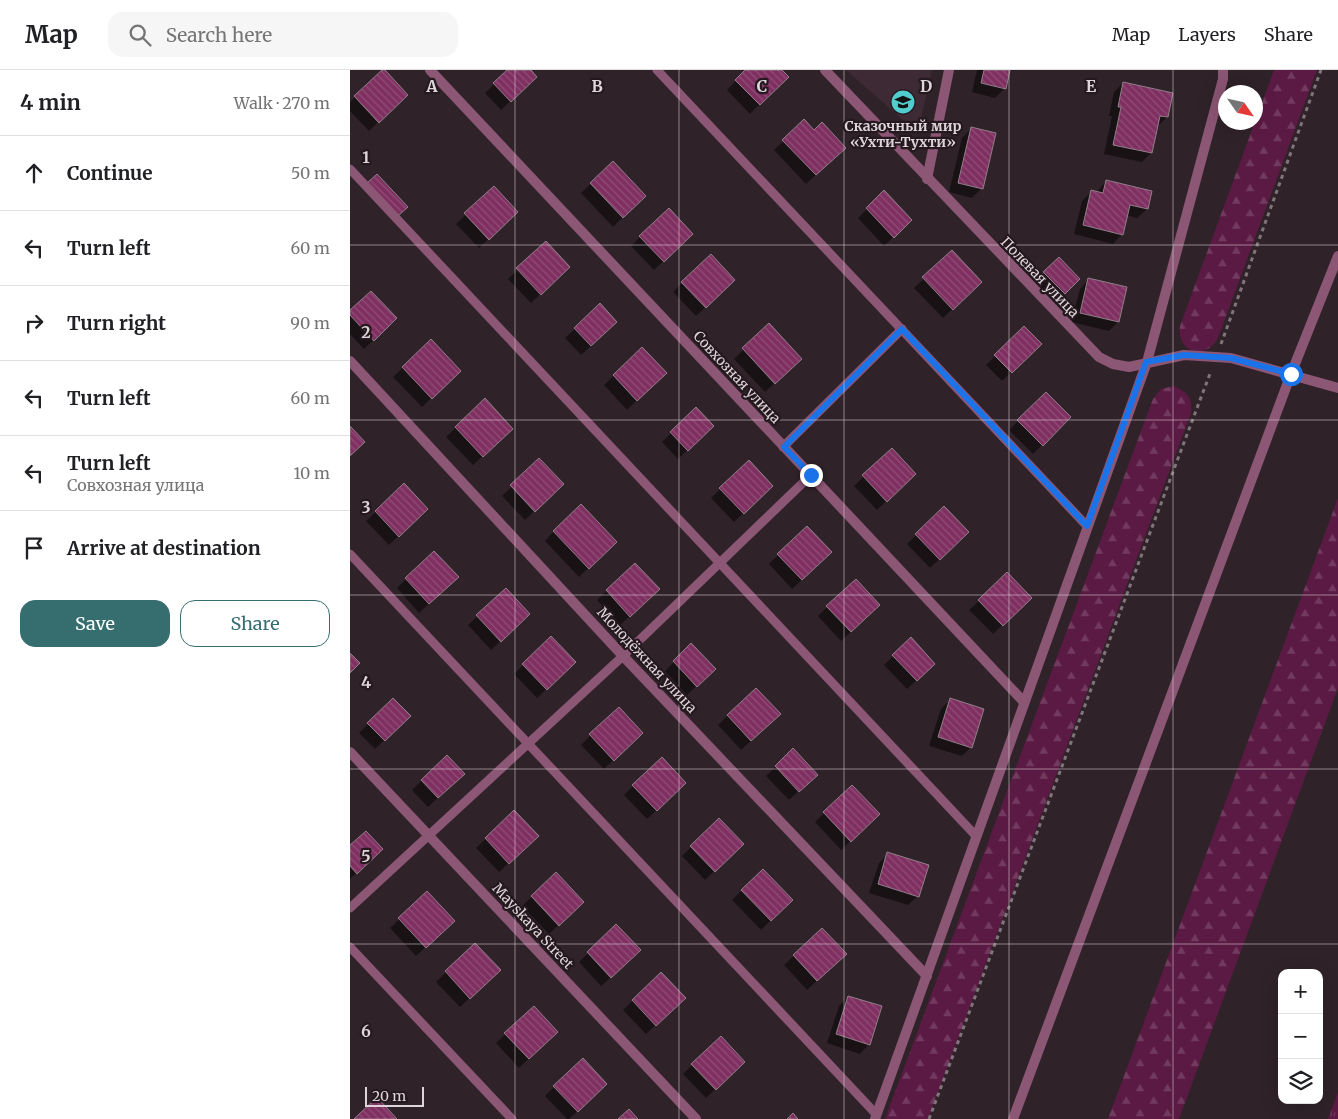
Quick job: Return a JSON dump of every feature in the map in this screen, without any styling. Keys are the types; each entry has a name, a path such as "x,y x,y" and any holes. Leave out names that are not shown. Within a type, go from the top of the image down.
{"street":[{"name":"Совхозная улица","path":"430,70 1024,701"},
{"name":"Полевая улица","path":"825,70 1099,357 1113,364 1129,367 1184,355 1231,358 1338,388"},
{"path":"927,179 950,70"},
{"path":"876,1117 1146,362 1223,79 1223,70"},
{"path":"1013,1119 1291,374 1338,256"},
{"name":"Молодёжная улица","path":"350,361 623,656 927,976"},
{"name":"Mayskaya Street","path":"350,752 696,1119"}],"lane":[{"path":"657,70 1087,526"},
{"path":"350,169 976,836"},
{"path":"784,447 902,329"},
{"path":"350,908 623,656 811,475"},
{"path":"350,554 876,1117"},
{"path":"350,947 512,1119"}],"path":[{"path":"929,1119 1216,357 1321,70"}],"shaded area":[{"name":"Сказочный мир «Ухти-Тухти»","path":"846,70 932,70 918,133"}],"green space":[{"path":"1274,70 1317,70 1218,338 1206,350 1193,351 1182,342 1180,326 1252,130 1263,130 1263,100"},
{"path":"1173,386 1182,390 1190,399 1191,413 928,1119 885,1119 1153,399 1161,389"},
{"path":"1338,498 1338,688 1179,1119 1108,1119"},
{"path":"1338,1092 1338,1119 1328,1119"}],"building":[{"path":"382,70 385,70 408,95 379,123 354,96"},
{"path":"507,70 531,70 537,77 511,102 493,83"},
{"path":"745,70 782,70 789,77 760,105 735,80"},
{"path":"984,70 1010,70 1006,89 981,83"},
{"path":"1123,82 1173,93 1168,117 1160,116 1152,153 1113,145 1121,107 1118,107"},
{"path":"804,119 814,130 822,122 846,148 816,175 782,140"},
{"path":"971,127 996,133 983,189 958,183"},
{"path":"613,161 646,196 623,218 590,183"},
{"path":"377,174 408,207 398,216 367,183"},
{"path":"1106,180 1152,191 1148,209 1130,205 1123,235 1083,225 1091,190 1103,193"},
{"path":"494,186 518,212 489,240 464,213"},
{"path":"884,190 912,220 894,238 866,208"},
{"path":"669,208 693,234 664,262 639,236"},
{"path":"546,241 570,267 541,295 516,268"},
{"path":"952,250 982,282 953,310 922,277"},
{"path":"711,254 735,280 706,308 681,282"},
{"path":"1059,257 1080,279 1065,294 1043,272"},
{"path":"1088,278 1127,287 1119,322 1080,313"},
{"path":"371,291 397,318 374,341 350,315 350,310"},
{"path":"600,303 617,322 591,346 574,328"},
{"path":"769,323 802,359 775,384 742,348"},
{"path":"1024,326 1042,344 1012,373 994,355"},
{"path":"431,339 461,371 432,399 402,367"},
{"path":"642,347 667,373 637,401 613,375"},
{"path":"1046,392 1071,417 1043,446 1017,420"},
{"path":"485,398 513,429 483,457 455,427"},
{"path":"696,407 714,426 688,451 670,432"},
{"path":"350,426 365,442 350,456"},
{"path":"892,448 916,474 887,502 862,475"},
{"path":"539,458 564,484 535,512 510,485"},
{"path":"749,460 773,486 744,514 719,488"},
{"path":"404,483 428,509 399,537 375,511"},
{"path":"581,504 617,542 589,569 553,531"},
{"path":"944,506 969,532 940,560 915,534"},
{"path":"807,526 832,552 802,580 777,554"},
{"path":"434,551 459,577 429,604 405,578"},
{"path":"635,563 660,589 630,617 606,590"},
{"path":"1007,572 1032,598 1003,626 978,600"},
{"path":"856,579 880,605 851,632 826,606"},
{"path":"506,588 530,614 501,642 476,615"},
{"path":"551,636 576,662 547,690 522,664"},
{"path":"911,637 935,664 917,681 892,655"},
{"path":"691,643 716,669 697,687 673,661"},
{"path":"350,653 360,663 350,673"},
{"path":"756,688 781,714 751,741 727,715"},
{"path":"393,698 411,716 385,741 367,723"},
{"path":"950,698 984,709 972,748 938,737"},
{"path":"619,707 643,733 614,761 589,734"},
{"path":"793,748 818,775 799,792 775,766"},
{"path":"447,755 465,774 438,798 421,780"},
{"path":"662,757 686,783 657,811 632,785"},
{"path":"852,785 880,814 851,842 823,812"},
{"path":"514,810 539,836 509,864 485,838"},
{"path":"719,818 744,844 715,872 690,846"},
{"path":"366,831 383,849 357,874 350,866 350,845"},
{"path":"887,852 929,865 919,897 878,884"},
{"path":"763,869 793,900 771,921 741,890"},
{"path":"556,872 584,902 559,926 531,896"},
{"path":"427,891 455,921 426,948 398,918"},
{"path":"616,924 641,950 611,978 587,952"},
{"path":"822,928 847,954 817,981 793,955"},
{"path":"475,943 501,970 470,999 445,971"},
{"path":"661,972 686,998 656,1026 632,1000"},
{"path":"848,996 882,1006 870,1045 836,1034"},
{"path":"534,1006 558,1032 529,1059 504,1033"},
{"path":"721,1036 745,1062 716,1090 691,1064"},
{"path":"583,1058 607,1084 578,1112 553,1086"},
{"path":"377,1097 397,1119 354,1119"},
{"path":"629,1109 638,1119 618,1119"},
{"path":"793,1113 798,1119 787,1119"}],"place":[{"name":"Сказочный мир «Ухти-Тухти»","path":"903,102"}],"route":[{"path":"811,475 784,447 902,329 1087,526 1146,362 1184,355 1231,358 1291,374"}]}
